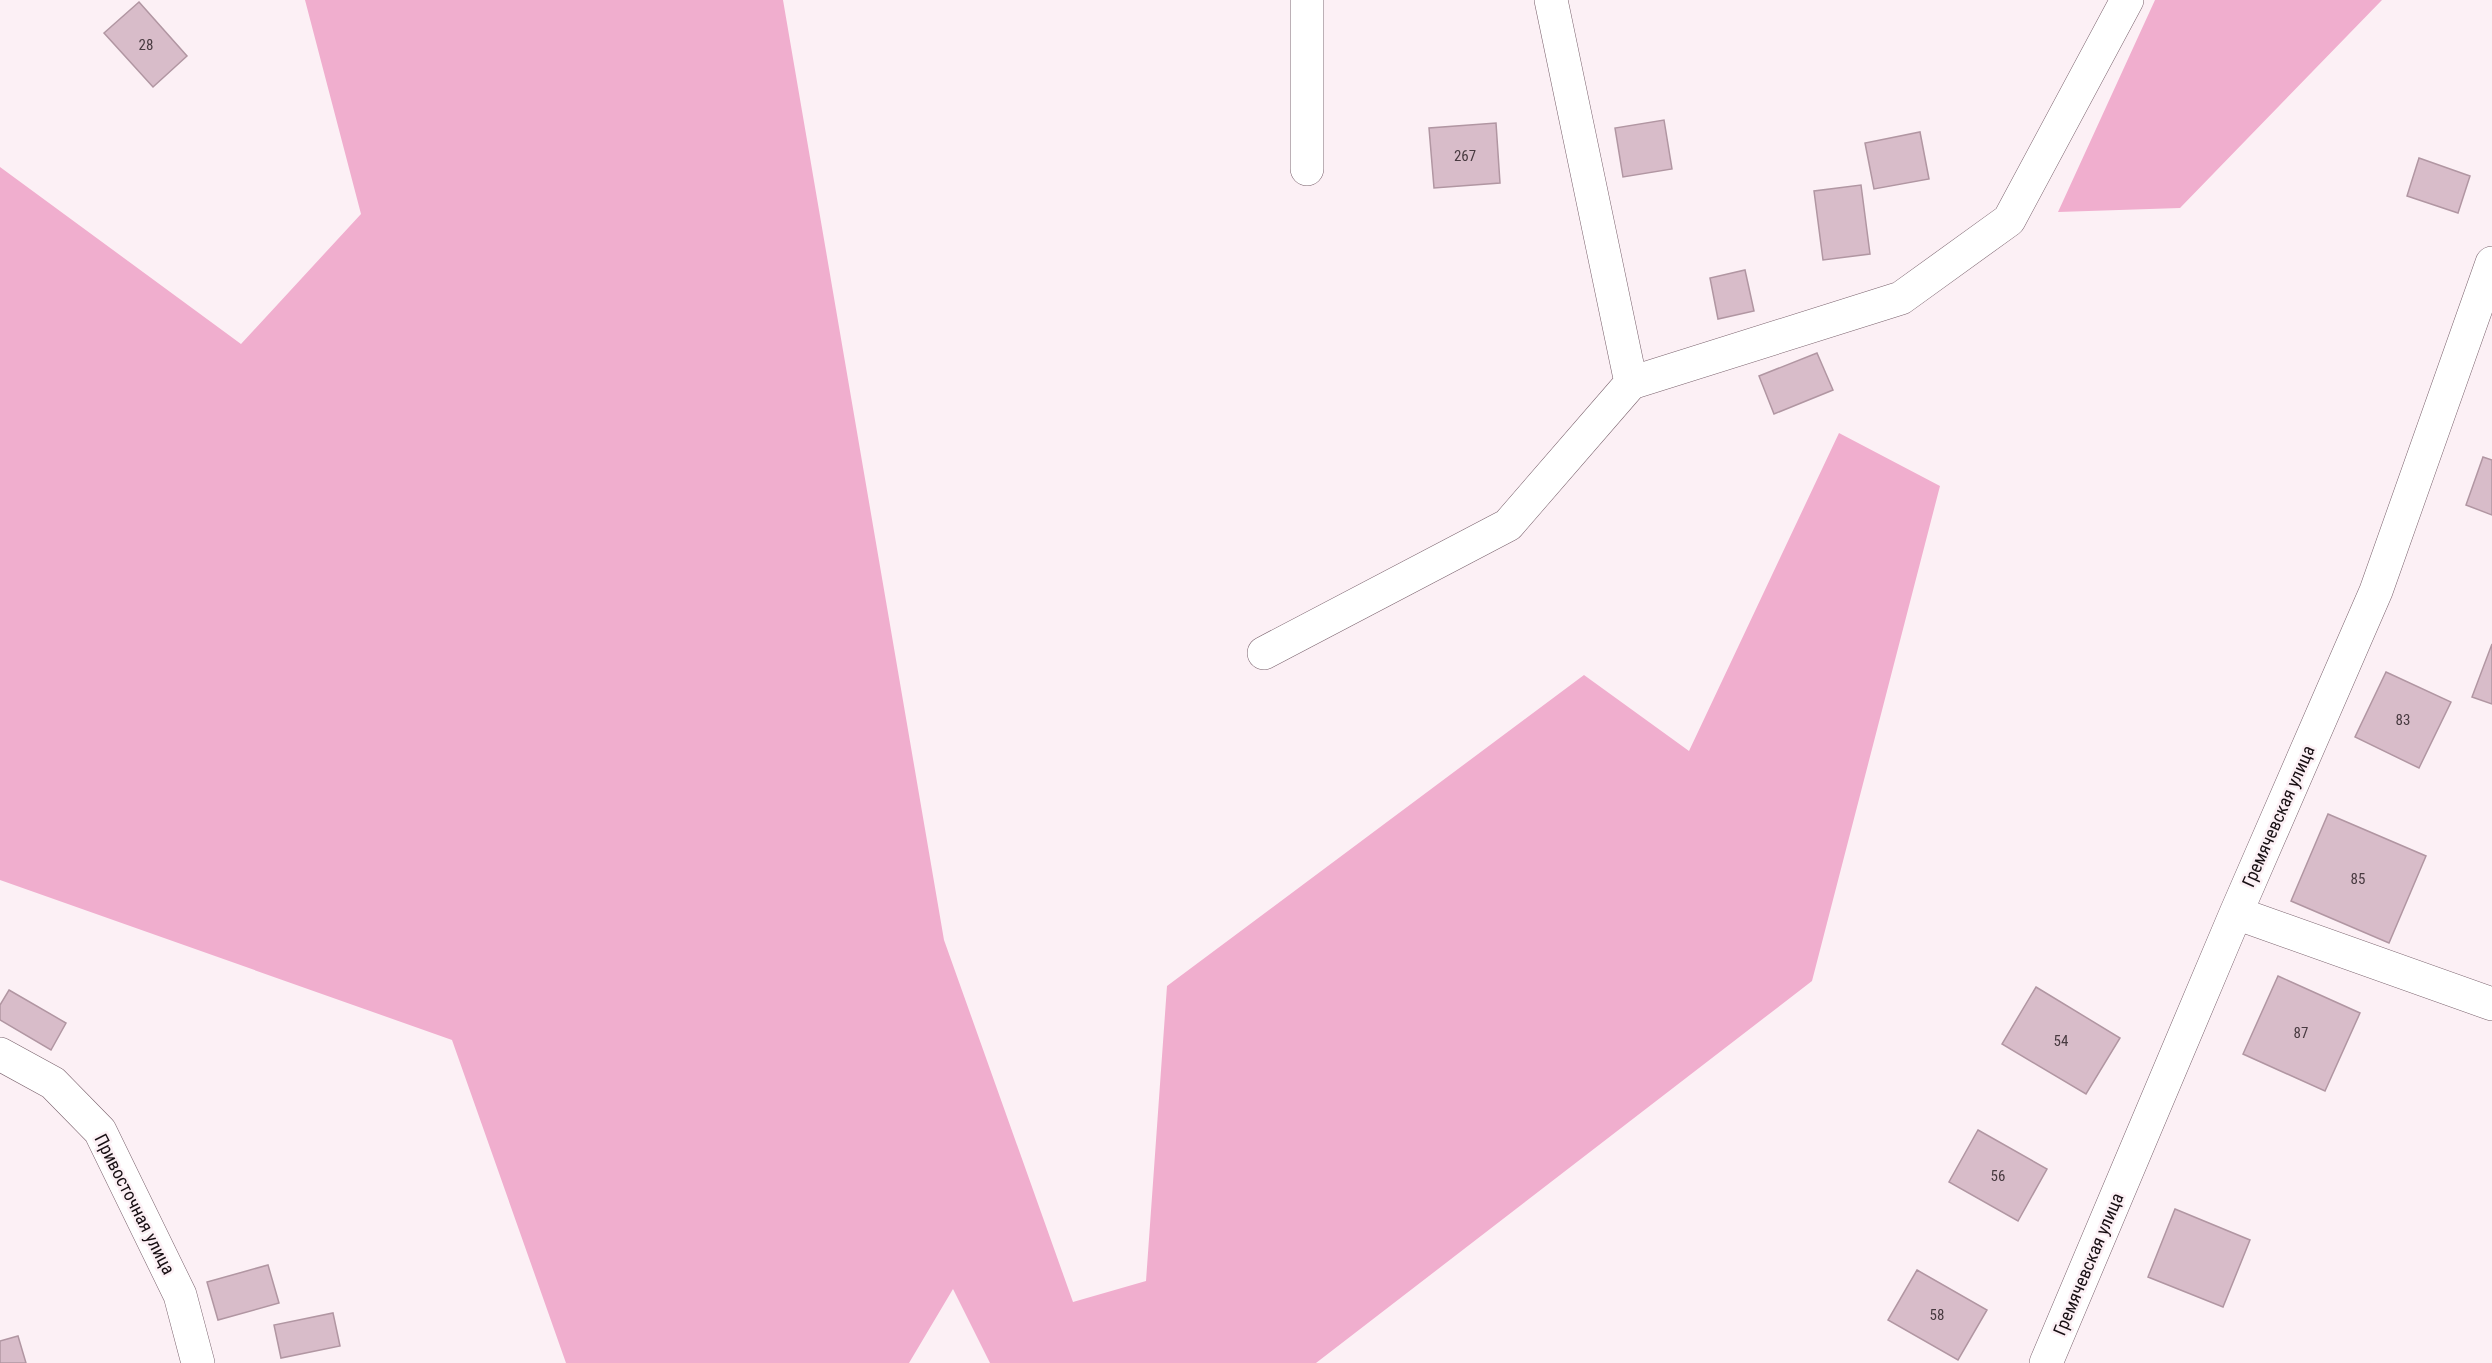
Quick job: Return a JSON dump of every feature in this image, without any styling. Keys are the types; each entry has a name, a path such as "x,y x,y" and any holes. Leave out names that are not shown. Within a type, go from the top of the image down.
{"street":[{"path":"1307,0 1307,169"},
{"path":"1551,0 1631,383"},
{"path":"1264,653 1508,525 1631,383 1901,298 2009,220 2127,0"},
{"name":"Гремячевская улица","path":"2046,1363 2236,913 2376,591 2492,263"},
{"path":"2236,913 2492,1004"},
{"name":"Привосточная улица","path":"0,1054 52,1083 100,1131 180,1295 198,1363"}],"shaded area":[{"path":"305,0 783,0 944,940 1073,1302 1146,1281 1167,986 1584,675 1689,751 1839,433 1940,486 1812,981 1316,1363 990,1363 953,1289 909,1363 566,1363 452,1040 0,880 0,167 241,344 361,214"},
{"path":"2155,0 2382,0 2180,208 2058,212"}],"building":[{"path":"139,2 187,56 153,87 104,33"},
{"path":"1664,120 1672,169 1623,177 1615,128"},
{"path":"1496,123 1500,183 1434,188 1429,128"},
{"path":"1920,132 1929,179 1874,189 1865,143"},
{"path":"2419,158 2470,176 2458,213 2407,196"},
{"path":"1861,185 1870,254 1823,260 1814,191"},
{"path":"1745,270 1754,311 1718,319 1710,278"},
{"path":"1817,353 1833,390 1774,414 1759,376"},
{"path":"2483,457 2492,460 2492,515 2466,505"},
{"path":"2492,644 2492,704 2472,697"},
{"path":"2386,672 2451,702 2419,768 2355,737"},
{"path":"2328,814 2426,856 2389,943 2291,901"},
{"path":"2278,976 2360,1013 2325,1091 2243,1054"},
{"path":"2036,987 2120,1038 2086,1094 2002,1044"},
{"path":"9,990 66,1023 51,1050 0,1020 0,1005"},
{"path":"1978,1130 2047,1169 2018,1221 1949,1182"},
{"path":"2175,1209 2250,1240 2223,1307 2148,1277"},
{"path":"268,1265 279,1303 218,1320 207,1282"},
{"path":"1917,1270 1987,1310 1958,1360 1888,1320"},
{"path":"333,1313 340,1346 281,1358 274,1325"},
{"path":"18,1336 26,1363 0,1363 0,1341"}]}
